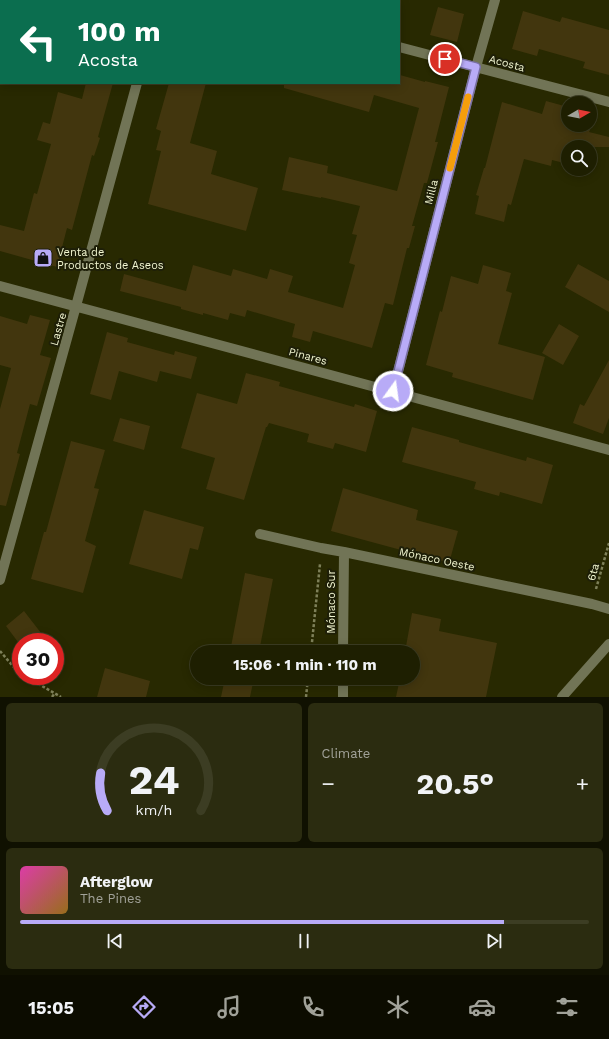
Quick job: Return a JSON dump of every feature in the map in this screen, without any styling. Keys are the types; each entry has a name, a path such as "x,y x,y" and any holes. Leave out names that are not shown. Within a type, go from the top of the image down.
{"street":[{"name":"Milla","path":"393,391 476,67 495,0"},
{"name":"Acosta","path":"400,47 609,102"},
{"name":"Lastre","path":"0,580 137,84"},
{"name":"Pinares","path":"0,286 609,450"},
{"name":"Mónaco Oeste","path":"260,534 592,604 609,609"},
{"name":"Mónaco Sur","path":"343,645 344,552"},
{"path":"562,697 609,644"},
{"path":"343,685 343,697"}],"path":[{"name":"6ta","path":"592,604 609,544"},
{"path":"312,645 322,548"},
{"path":"0,651 12,665"},
{"path":"41,685 61,697"},
{"path":"306,697 307,685"},
{"path":"52,697 55,693"}],"building":[{"path":"438,7 464,14 457,42 430,35"},
{"path":"523,11 560,22 562,17 609,30 609,75 583,68 585,62 539,49 537,56 512,49"},
{"path":"400,75 449,87 435,142 438,142 427,183 424,183 412,226 415,226 409,248 407,248 393,305 385,303 372,348 313,331 310,342 292,337 295,324 247,310 245,317 230,313 228,320 203,313 203,315 181,309 181,307 120,291 124,274 186,291 193,265 231,276 233,269 267,279 270,269 293,276 288,292 343,308 355,265 349,263 357,235 352,234 360,206 282,190 289,157 328,166 327,173 397,191 419,108 374,95 369,112 284,88 284,84 400,84"},
{"path":"86,84 113,84 98,137 100,138 94,156 92,155 72,230 67,228 57,267 0,251 0,225 24,231 34,193 37,194 51,144 37,140 43,122 50,124 58,92 82,99"},
{"path":"169,84 206,84 190,143 217,151 211,174 258,188 246,231 148,204 161,151 156,150 161,131 156,129"},
{"path":"546,101 561,105 561,132 589,132 609,137 609,147 597,147 597,140 561,140 561,162 552,160 551,166 524,159 511,205 508,204 504,222 475,214 479,196 476,195 485,168 502,102 542,114"},
{"path":"578,264 609,281 609,312 565,287"},
{"path":"483,265 511,273 506,291 512,293 498,344 545,357 533,400 452,377 453,373 426,365 451,276 478,284"},
{"path":"30,315 50,320 40,355 51,358 37,406 30,404 17,453 20,454 6,506 0,505 0,409 11,368 0,365 0,316 27,324"},
{"path":"559,324 579,336 563,365 542,353"},
{"path":"107,332 128,338 127,342 174,355 175,351 197,357 191,379 160,371 157,382 119,371 111,400 90,394"},
{"path":"609,360 609,418 603,434 573,423 580,404 584,406"},
{"path":"246,373 280,382 279,386 354,407 355,404 377,411 366,452 335,443 333,449 307,442 309,434 269,423 266,427 244,500 206,489 215,458 181,448 197,393 237,404"},
{"path":"120,418 150,426 144,450 113,441"},
{"path":"412,427 526,461 527,457 553,465 542,504 500,492 499,496 474,489 476,482 402,462"},
{"path":"71,441 105,450 94,488 99,489 85,541 96,546 83,593 31,579 44,532 46,532"},
{"path":"343,488 418,510 416,520 458,531 449,563 331,531"},
{"path":"144,510 204,527 198,550 190,548 182,579 129,564"},
{"path":"245,573 273,579 260,645 231,645"},
{"path":"24,611 41,633 12,634 6,626"},
{"path":"412,613 441,619 439,631 497,643 486,697 396,697 399,685 420,685 420,645 406,645"},
{"path":"105,668 150,681 146,697 97,697"},
{"path":"224,685 253,685 250,697 221,697"}],"slow traffic":[{"path":"450,168 468,97"}],"place":[{"name":"Venta de Productos de Aseos","path":"43,258"}],"route":[{"path":"393,391 476,67 445,59"}]}
